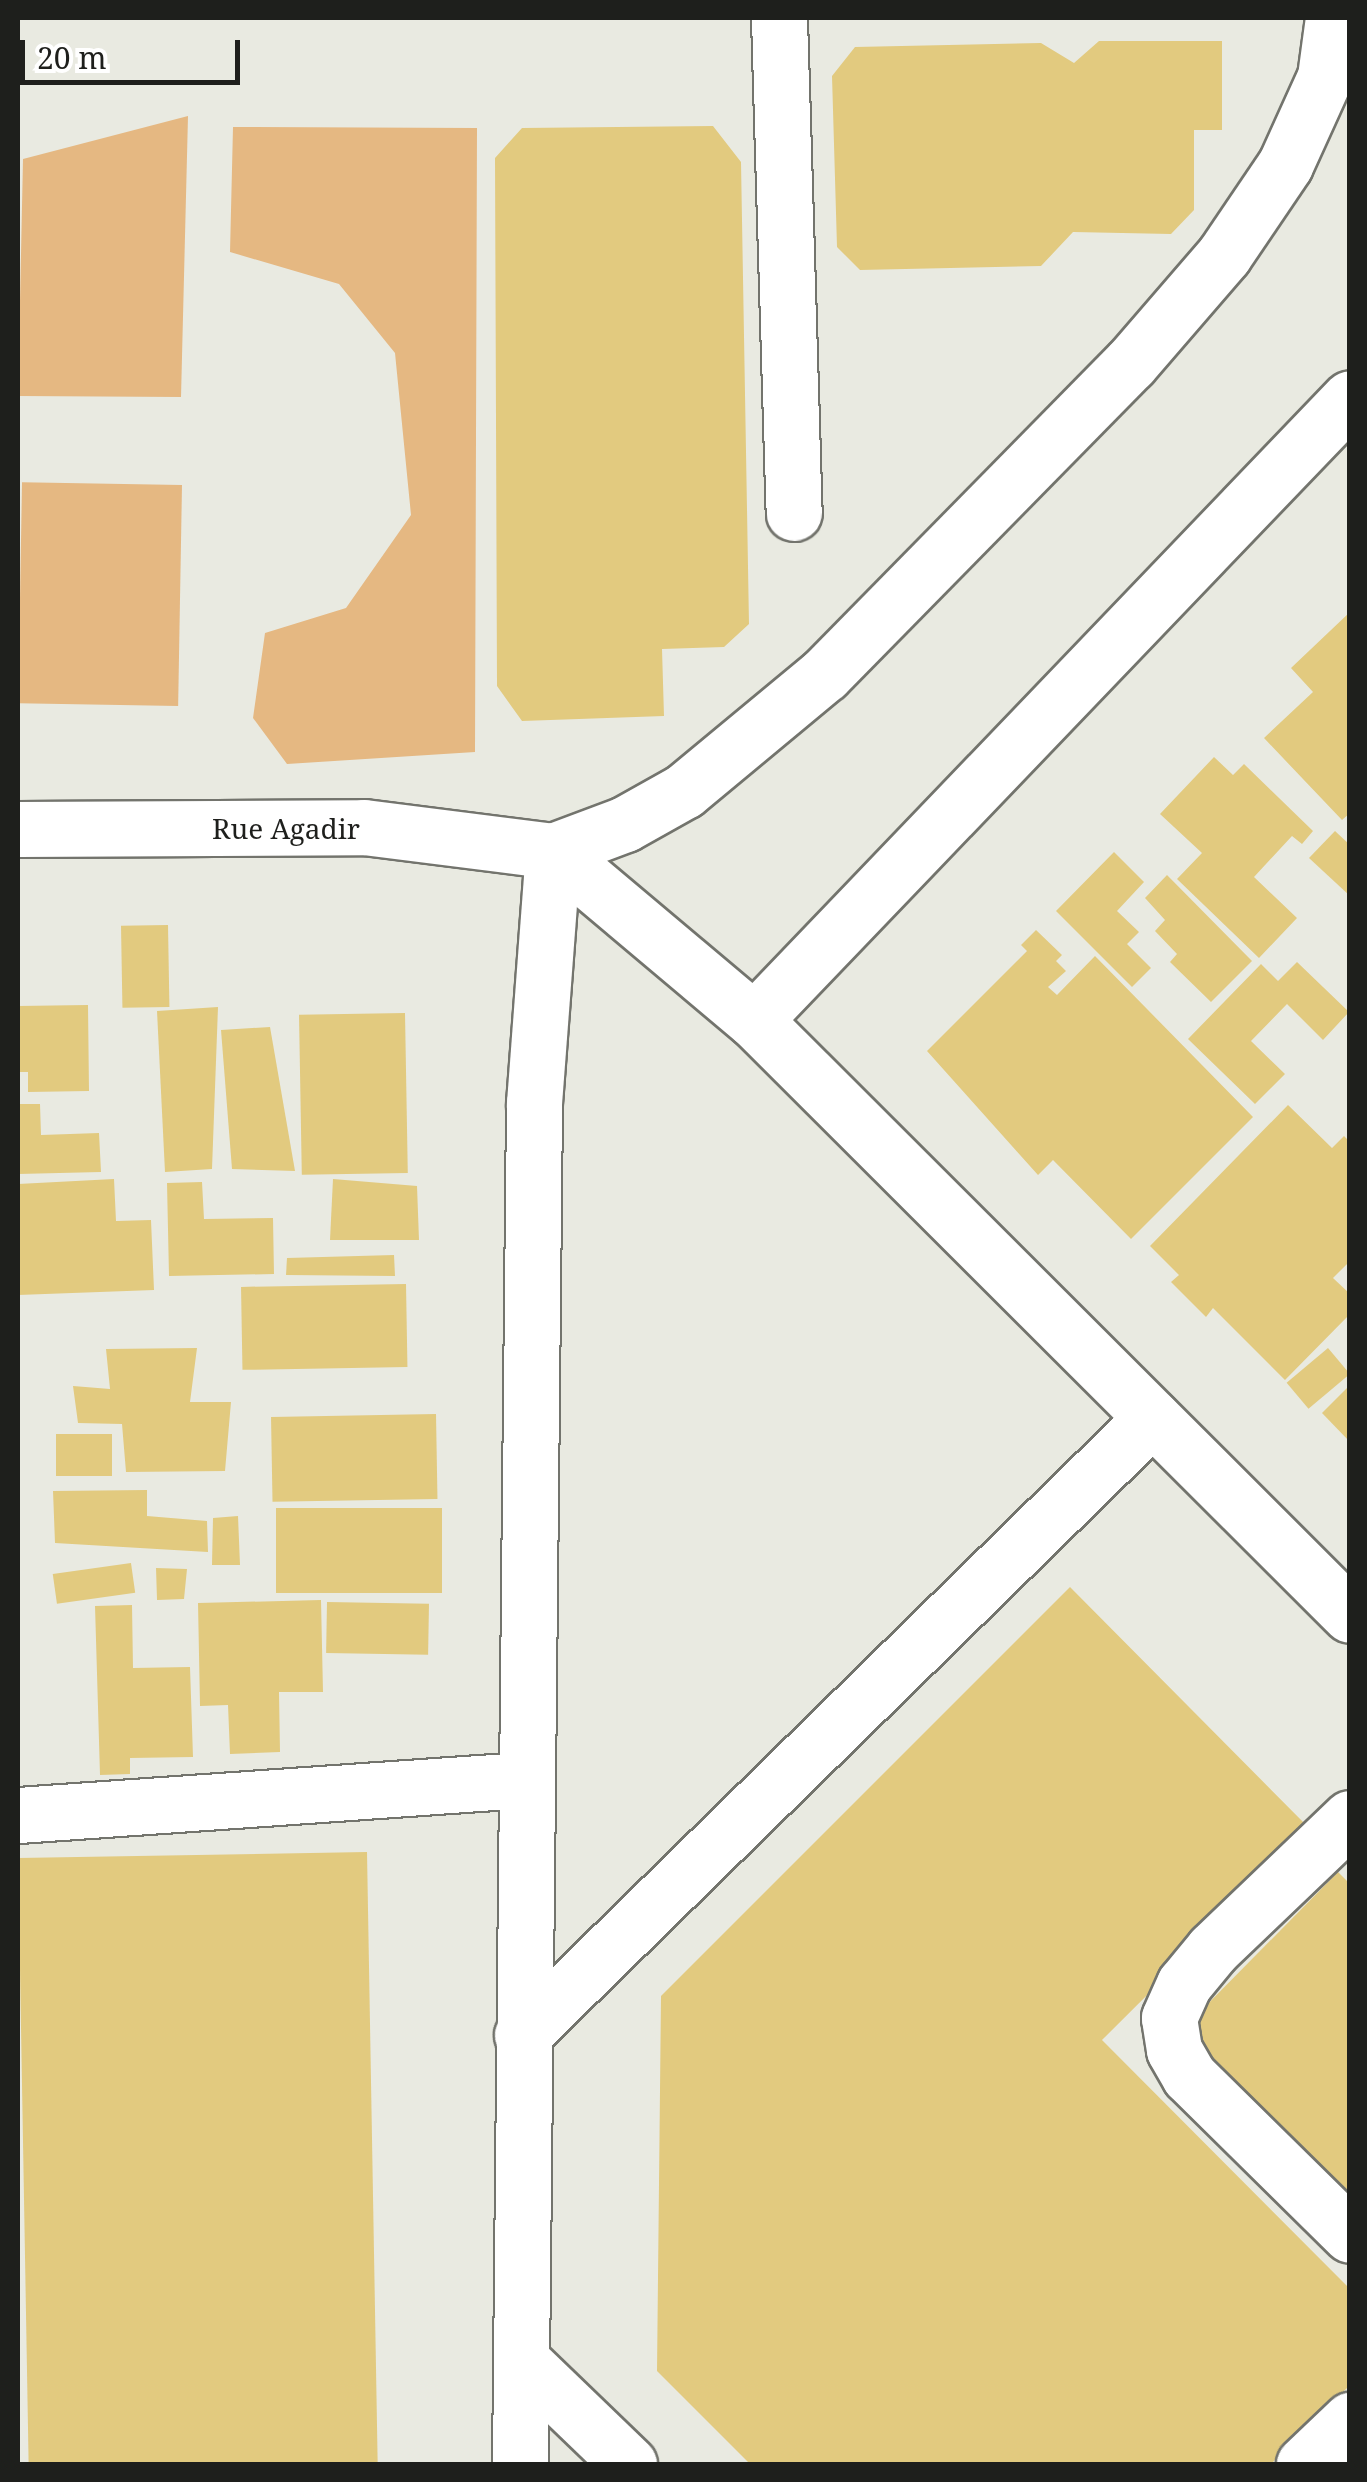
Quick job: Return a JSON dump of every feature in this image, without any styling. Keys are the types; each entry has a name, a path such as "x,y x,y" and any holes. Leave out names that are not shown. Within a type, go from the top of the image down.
{"street":[{"path":"779,18 794,513"},
{"path":"553,851 625,824 669,800 765,730 1130,364 1224,254 1285,165 1325,77 1333,18"},
{"path":"754,1020 1350,398"},
{"name":"Rue Agadir","path":"18,829 364,827 553,851"},
{"path":"553,851 754,1020 1350,1616"},
{"path":"520,2464 522,1780 534,1103 553,851"},
{"path":"522,2034 1152,1418"},
{"path":"18,1815 522,1780"},
{"path":"1350,1818 1214,1949 1184,1984 1170,2018 1174,2050 1188,2076 1350,2235"},
{"path":"523,2362 629,2464"},
{"path":"1304,2464 1350,2420"}],"shaded area":[{"path":"188,116 181,397 18,396 23,159"},
{"path":"233,127 477,128 475,752 287,764 253,718 265,633 346,608 411,515 395,353 339,284 230,252"},
{"path":"22,482 182,485 178,706 18,703"}],"building":[{"path":"1099,41 1222,41 1222,130 1194,130 1194,210 1171,234 1073,232 1041,266 860,270 837,247 832,76 855,47 1041,43 1074,63"},
{"path":"713,126 741,162 749,624 724,647 662,649 664,716 522,721 497,686 495,158 522,128"},
{"path":"1350,612 1350,813 1342,820 1264,738 1313,692 1291,668"},
{"path":"1214,757 1233,775 1244,764 1313,831 1302,844 1292,836 1254,877 1297,918 1259,958 1177,879 1202,853 1160,814"},
{"path":"1335,831 1350,845 1350,896 1309,858"},
{"path":"1114,852 1144,882 1117,911 1139,932 1127,944 1151,968 1132,987 1056,911"},
{"path":"1167,875 1252,961 1211,1002 1170,962 1177,954 1155,931 1165,920 1145,898"},
{"path":"168,925 169,1007 122,1008 121,926"},
{"path":"1036,930 1062,955 1056,961 1066,971 1048,987 1057,995 1095,956 1253,1117 1131,1239 1053,1160 1038,1175 927,1051 1027,951 1021,945"},
{"path":"1297,962 1349,1012 1323,1040 1287,1004 1251,1041 1285,1074 1255,1104 1188,1039 1261,964 1278,981"},
{"path":"88,1005 89,1091 28,1092 28,1072 18,1072 18,1006"},
{"path":"218,1007 212,1169 165,1172 157,1011"},
{"path":"405,1013 408,1173 302,1175 299,1015"},
{"path":"270,1027 295,1171 232,1169 221,1030"},
{"path":"18,1104 40,1104 41,1135 99,1133 101,1172 18,1174"},
{"path":"1288,1105 1332,1148 1344,1136 1350,1142 1350,1261 1333,1278 1350,1294 1350,1314 1285,1380 1213,1308 1206,1317 1171,1282 1179,1275 1150,1246"},
{"path":"114,1179 116,1221 151,1220 154,1290 18,1295 18,1184"},
{"path":"333,1179 417,1186 419,1240 330,1240"},
{"path":"202,1182 204,1219 273,1218 274,1274 169,1276 167,1183"},
{"path":"394,1255 395,1276 286,1275 287,1258"},
{"path":"406,1284 407,1367 242,1370 241,1287"},
{"path":"197,1348 190,1402 231,1402 225,1471 126,1472 122,1424 78,1423 73,1386 110,1389 106,1349"},
{"path":"1328,1348 1350,1374 1308,1409 1287,1383"},
{"path":"1350,1385 1350,1442 1322,1413"},
{"path":"436,1414 437,1499 273,1502 271,1417"},
{"path":"56,1434 112,1434 112,1476 56,1476"},
{"path":"147,1490 147,1516 207,1521 208,1552 55,1543 53,1491"},
{"path":"276,1508 442,1508 442,1593 276,1593"},
{"path":"238,1516 240,1565 212,1565 213,1518"},
{"path":"131,1563 135,1593 57,1604 53,1574"},
{"path":"156,1568 187,1569 184,1599 157,1600"},
{"path":"1070,1587 1312,1831 1102,2040 1350,2289 1350,2385 1271,2464 750,2464 657,2371 661,1996"},
{"path":"321,1600 323,1692 279,1692 280,1752 230,1754 228,1705 200,1706 198,1603"},
{"path":"327,1602 429,1604 428,1655 326,1653"},
{"path":"132,1605 133,1668 190,1667 193,1757 130,1758 130,1774 100,1775 95,1606"},
{"path":"367,1852 378,2464 29,2464 18,1858"},
{"path":"1338,1872 1350,1884 1350,2196 1183,2029"}]}
